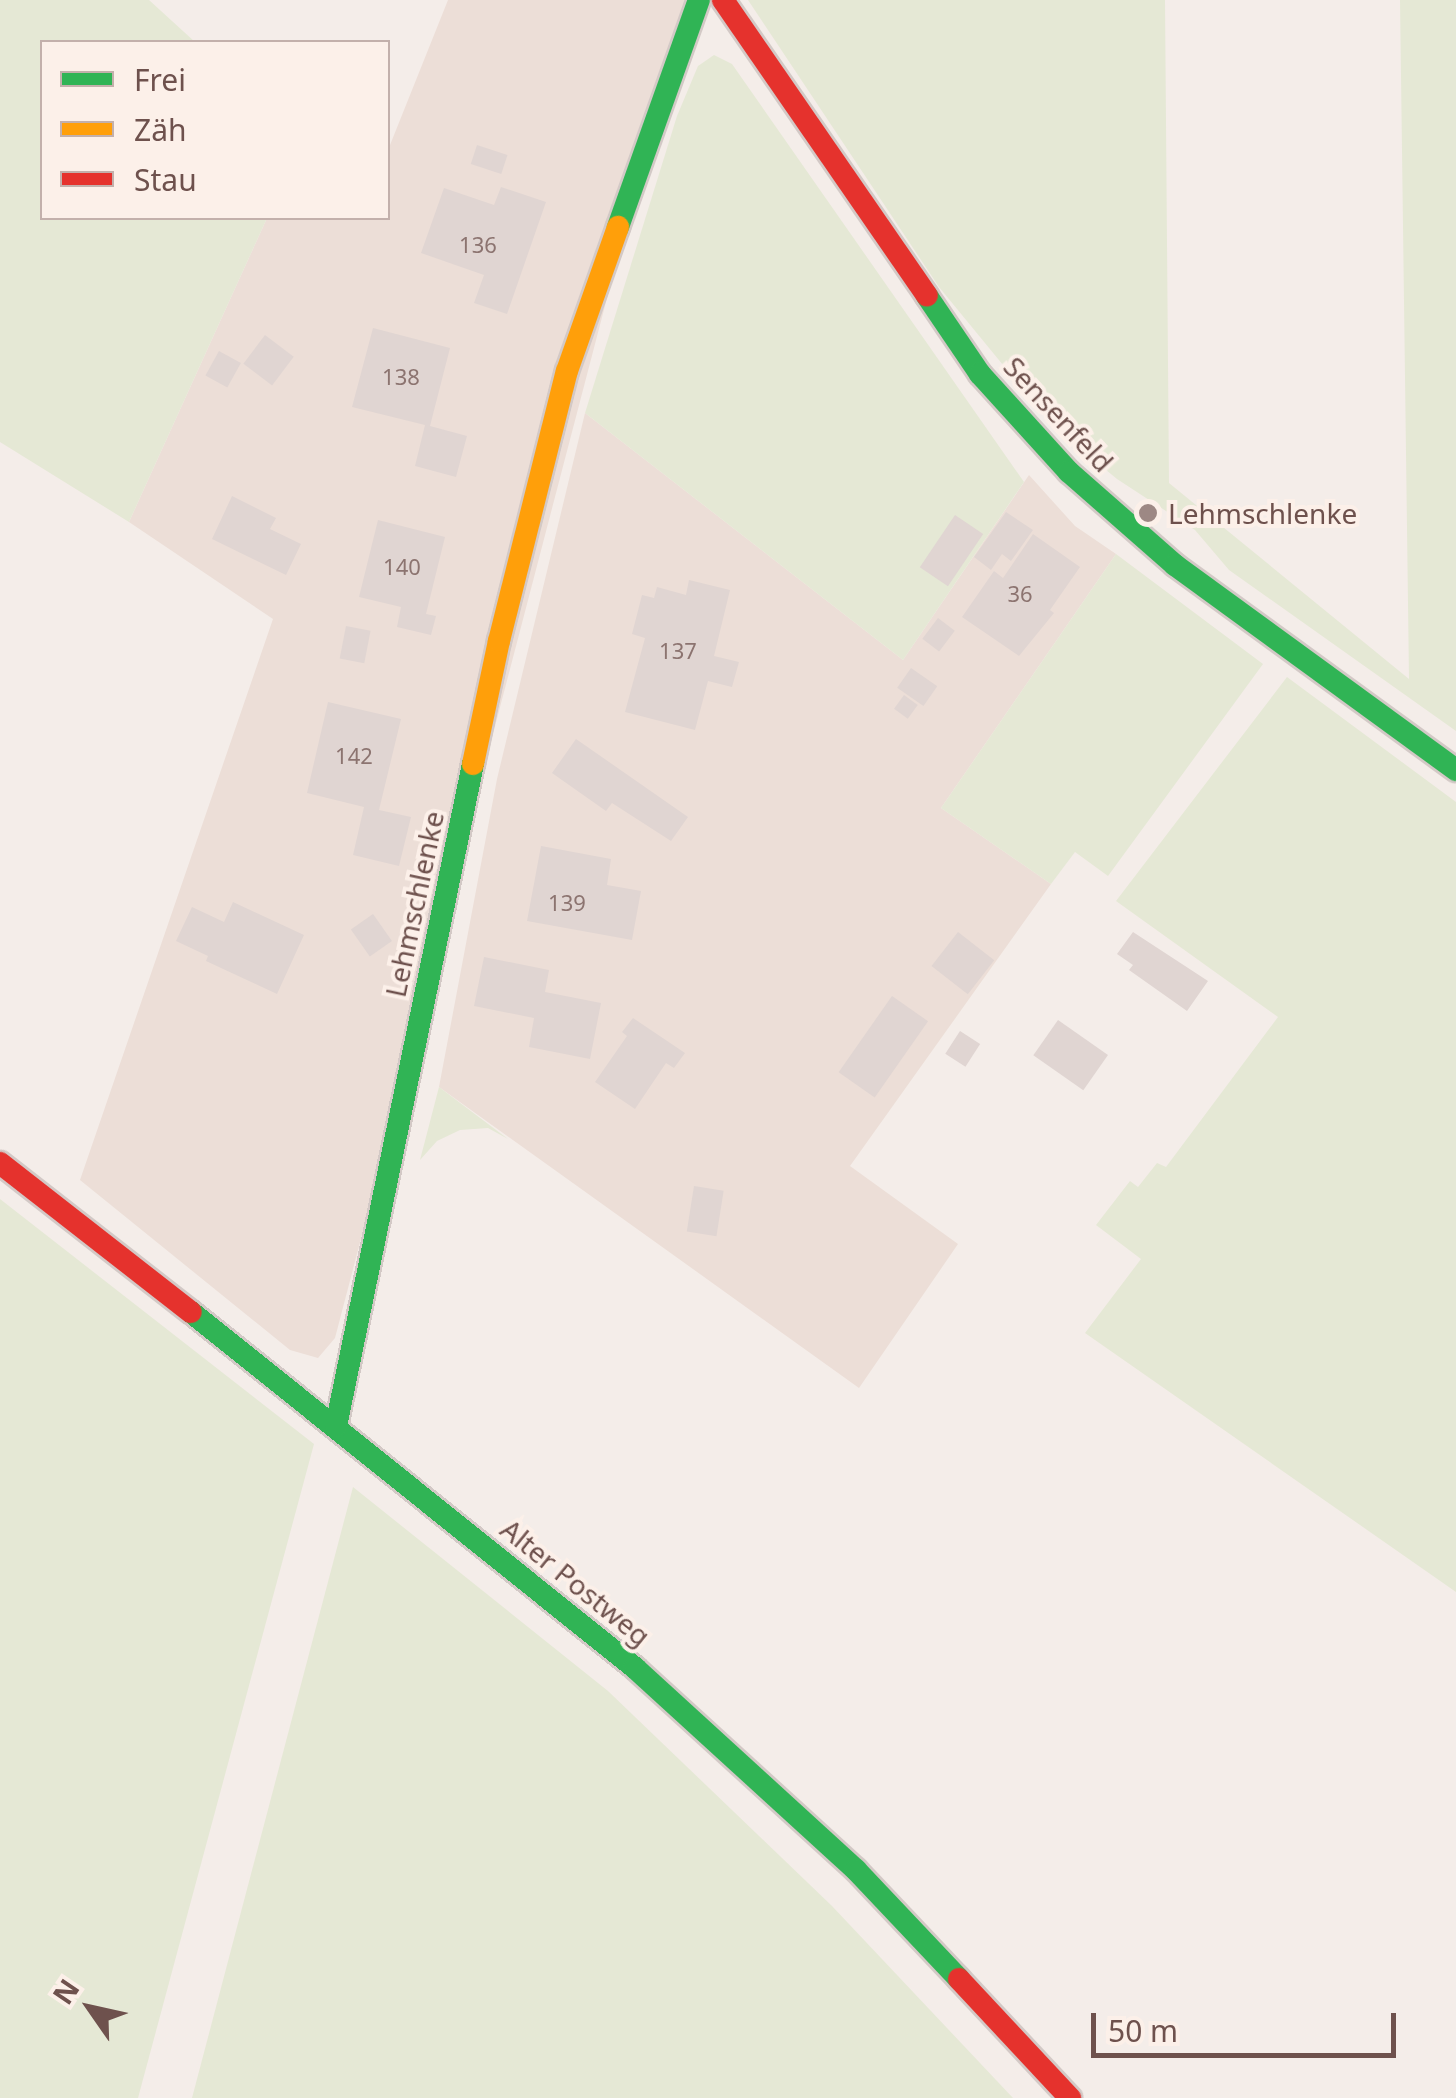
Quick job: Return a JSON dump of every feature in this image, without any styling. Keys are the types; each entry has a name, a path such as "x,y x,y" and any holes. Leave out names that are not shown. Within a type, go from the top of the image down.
{"street":[{"name":"Lehmschlenke","path":"336,1426 498,641 567,372 699,0"},
{"name":"Sensenfeld","path":"723,0 980,374 1068,472 1176,566 1456,770"},
{"name":"Alter Postweg","path":"0,1163 336,1426 634,1668 902,1917 1070,2098"}],"shaded area":[{"path":"448,0 685,0 335,1338 318,1358 290,1350 80,1180 273,619 129,522 266,220 390,220 390,145"},
{"path":"585,413 903,660 1029,475 1075,526 1116,554 941,808 1051,884 850,1166 958,1244 859,1388 439,1087 497,779"}],"green space":[{"path":"0,0 149,0 193,40 40,40 40,220 266,220 129,522 0,442"},
{"path":"748,0 1165,0 1169,483 1409,679 1400,0 1456,0 1456,731 1229,570 1195,530 1117,479 1054,427 939,287"},
{"path":"714,55 732,64 1024,482 903,660 585,413 677,116 698,66"},
{"path":"1116,554 1263,664 1108,876 1075,852 1051,884 941,808"},
{"path":"1287,677 1456,802 1456,1592 1085,1333 1141,1259 1096,1225 1130,1181 1138,1187 1157,1163 1166,1167 1278,1017 1116,901"},
{"path":"439,1087 508,1139 488,1128 460,1130 437,1141 420,1160"},
{"path":"0,1199 314,1444 138,2098 0,2098"},
{"path":"353,1487 608,1691 832,1906 1013,2098 192,2098"}],"building":[{"path":"477,145 507,155 501,174 471,164"},
{"path":"501,187 546,202 507,314 474,303 484,275 421,253 444,188 494,205"},
{"path":"373,328 450,348 430,426 467,436 456,477 415,466 425,425 352,407"},
{"path":"265,335 294,357 272,385 243,364"},
{"path":"219,351 241,363 227,388 205,375"},
{"path":"232,496 276,518 270,529 301,544 286,575 212,539"},
{"path":"1006,512 1033,530 1011,561 1002,554 991,570 974,557"},
{"path":"955,515 983,534 948,586 920,567"},
{"path":"378,520 445,537 426,614 436,616 431,635 397,627 401,607 359,597"},
{"path":"1033,534 1080,567 1050,610 1054,613 1019,656 962,617 994,571 1003,578"},
{"path":"689,580 730,590 714,656 739,662 732,687 708,681 695,730 625,712 645,638 632,634 642,595 654,598 657,587 686,595"},
{"path":"938,618 955,631 939,651 922,639"},
{"path":"346,626 371,631 364,663 340,658"},
{"path":"911,668 937,686 923,706 897,688"},
{"path":"904,695 918,705 908,719 894,709"},
{"path":"328,702 401,719 379,810 411,817 399,866 353,855 364,807 307,793"},
{"path":"576,739 688,817 671,841 612,803 606,811 552,773"},
{"path":"541,846 611,859 607,885 641,891 632,940 527,921"},
{"path":"233,902 304,935 277,994 206,961 208,956 176,941 192,907 224,922"},
{"path":"373,914 392,941 370,957 351,929"},
{"path":"958,932 994,960 968,994 932,966"},
{"path":"1133,932 1208,981 1187,1011 1129,970 1133,965 1117,954"},
{"path":"484,957 549,970 545,992 601,1003 590,1059 529,1047 534,1018 474,1006"},
{"path":"892,996 928,1021 875,1097 839,1072"},
{"path":"633,1018 685,1053 674,1068 666,1063 635,1109 595,1082 627,1036 622,1032"},
{"path":"1058,1020 1108,1055 1083,1090 1033,1055"},
{"path":"960,1031 980,1044 965,1067 945,1054"},
{"path":"694,1186 724,1191 716,1236 687,1231"}],"traffic: fast":[{"path":"618,227 699,0"},
{"path":"927,296 980,374 1069,472 1175,565 1456,770"},
{"path":"336,1426 473,764"},
{"path":"191,1312 635,1668 856,1870 959,1979"}],"traffic: slow":[{"path":"473,764 499,641 567,371 618,227"}],"traffic: jam":[{"path":"723,0 927,296"},
{"path":"0,1163 191,1312"},
{"path":"959,1979 1070,2098"}],"place":[{"name":"Lehmschlenke","path":"1148,513"}]}
